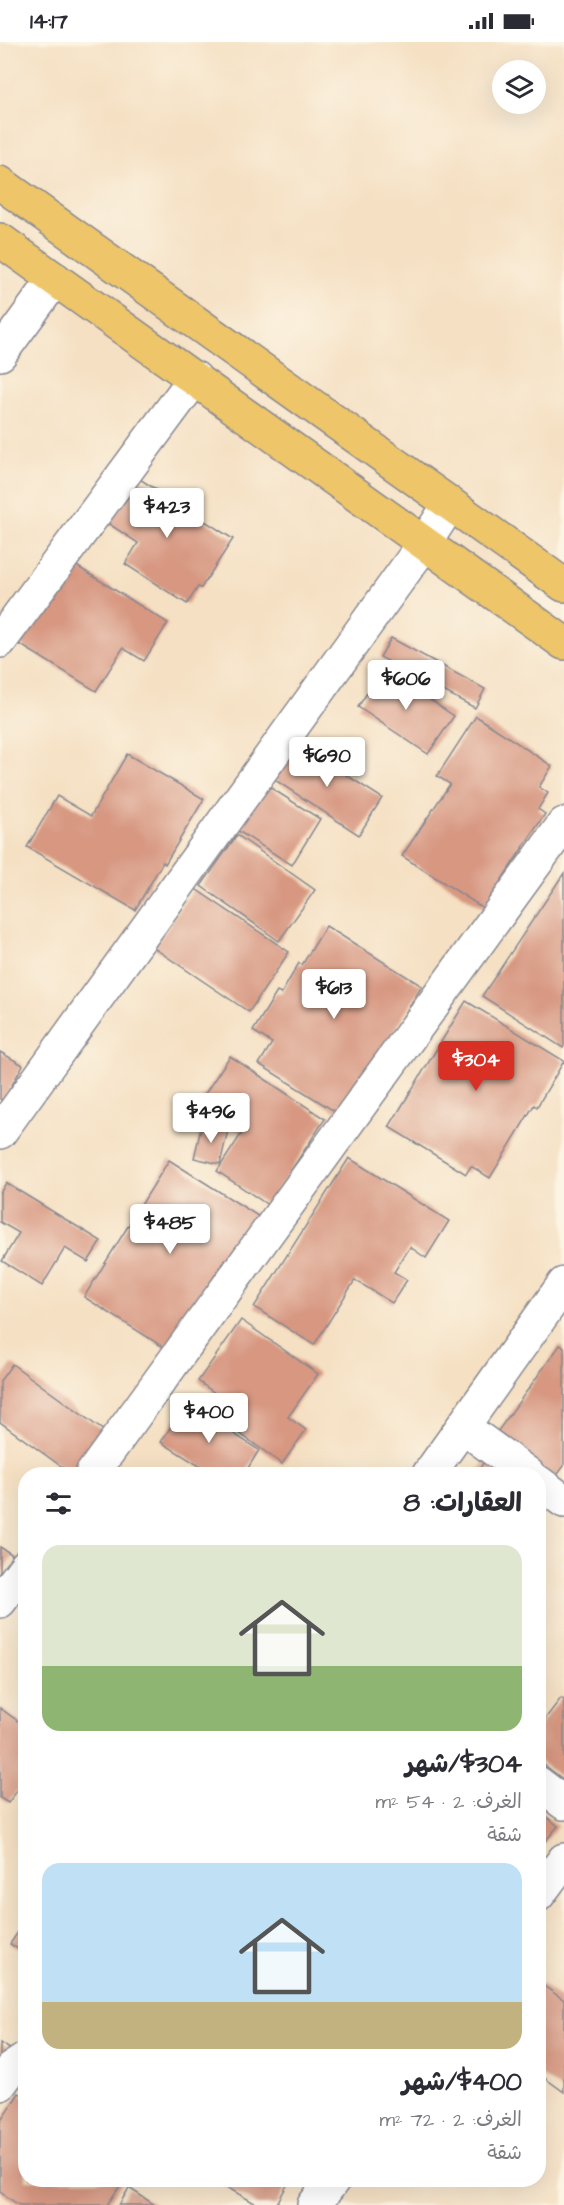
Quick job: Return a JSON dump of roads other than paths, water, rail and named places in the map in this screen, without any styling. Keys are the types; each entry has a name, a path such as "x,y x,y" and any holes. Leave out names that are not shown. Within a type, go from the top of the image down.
{"highway":[{"path":"0,183 564,585"},
{"path":"0,240 564,643"}],"street":[{"path":"0,354 55,279"},
{"path":"0,640 195,378"},
{"path":"0,1132 424,544 450,504"},
{"path":"97,1467 564,824"},
{"path":"434,1467 564,1284"},
{"path":"463,1427 518,1467"},
{"path":"546,1488 564,1500"},
{"path":"0,1601 18,1577"},
{"path":"546,1789 564,1803"},
{"path":"546,1884 564,1860"},
{"path":"0,2084 11,2069 18,2064"},
{"path":"314,2205 328,2187"}]}
